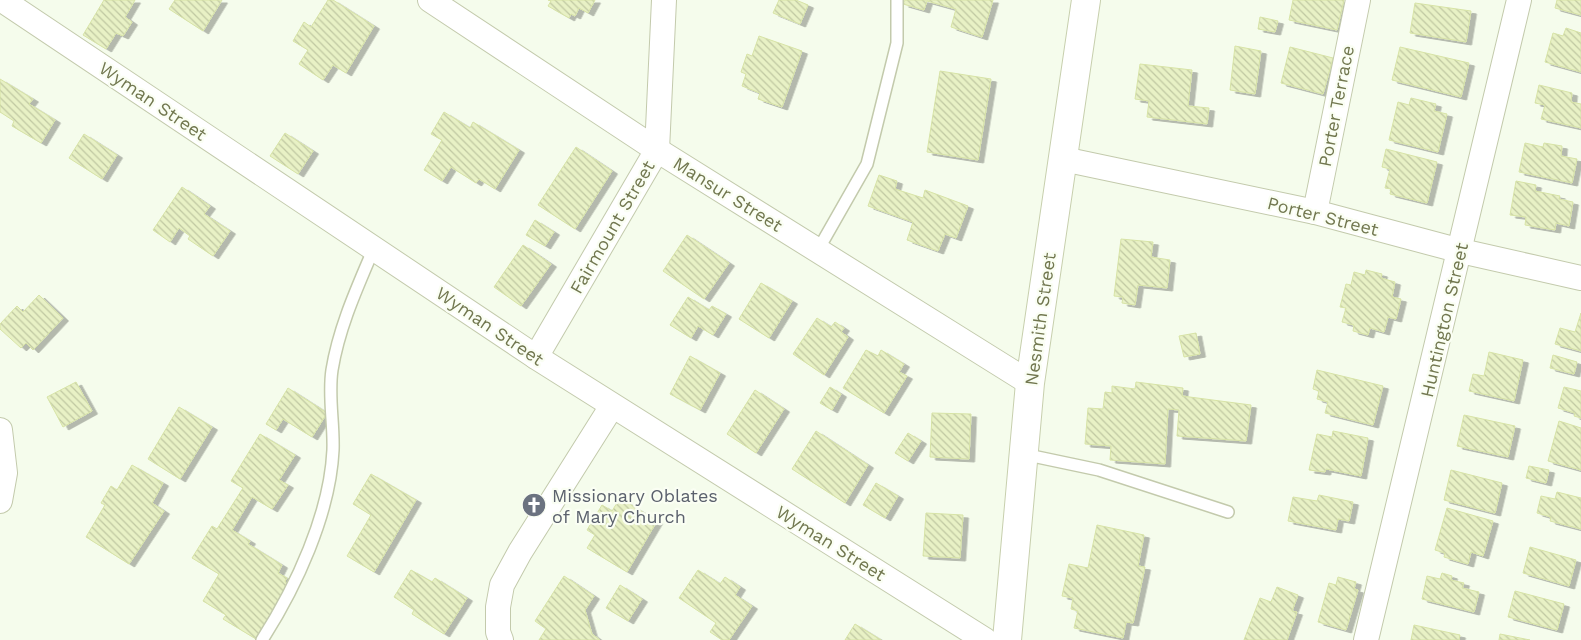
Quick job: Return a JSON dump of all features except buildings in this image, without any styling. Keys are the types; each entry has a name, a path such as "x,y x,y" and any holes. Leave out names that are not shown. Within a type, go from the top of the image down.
{"main road":[{"name":"Nesmith Street","path":"1007,640 1030,383 1086,0"}],"street":[{"name":"Wyman Street","path":"2,0 536,357 985,640"},
{"name":"Mansur Street","path":"430,0 657,150 1030,383"},
{"name":"Fairmount Street","path":"536,357 657,150 664,0"},
{"name":"Porter Terrace","path":"1315,212 1358,0"},
{"name":"Huntington Street","path":"1366,640 1461,251 1519,0"},
{"name":"Porter Street","path":"1063,159 1315,212 1461,251 1581,278"},
{"path":"501,640 498,632 498,607 502,585 520,552 612,406"},
{"path":"0,430 5,473 0,501"}],"lane":[{"path":"818,250 867,164 897,43 897,0"},
{"path":"262,640 280,610 323,512 333,450 332,372 339,338 374,248"},
{"path":"1024,454 1099,470 1228,512"}],"place":[{"name":"Missionary Oblates of Mary Church","path":"534,505"}]}
